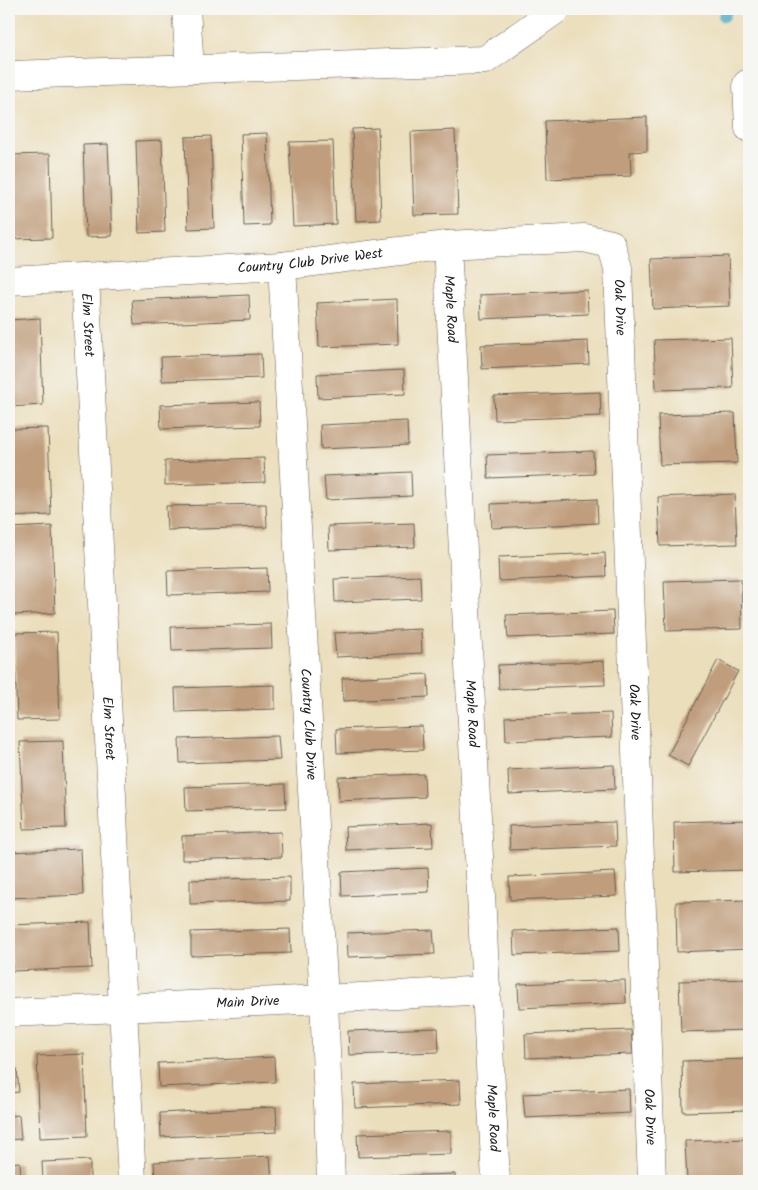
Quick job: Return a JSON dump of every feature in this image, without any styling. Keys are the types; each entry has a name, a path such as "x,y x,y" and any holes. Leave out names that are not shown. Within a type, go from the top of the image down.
{"street":[{"path":"186,9 190,69"},
{"path":"9,75 485,60 557,9"},
{"path":"747,84 749,128"},
{"name":"Country Club Drive West","path":"9,281 282,266 447,246 584,238 611,244"},
{"name":"Oak Drive","path":"611,244 618,268 652,1181"},
{"name":"Maple Road","path":"447,246 496,1181"},
{"name":"Country Club Drive","path":"282,266 324,999 332,1181"},
{"name":"Elm Street","path":"86,277 132,1181"},
{"name":"Main Drive","path":"9,1013 487,990"}],"building":[{"path":"647,117 647,151 630,152 631,176 547,179 545,121"},
{"path":"378,128 381,220 356,221 352,129"},
{"path":"455,130 458,214 414,215 411,132"},
{"path":"267,133 270,225 244,226 241,134"},
{"path":"211,136 214,228 188,229 185,137"},
{"path":"162,140 165,232 139,233 136,141"},
{"path":"333,141 336,224 293,226 289,142"},
{"path":"108,144 112,236 86,237 83,145"},
{"path":"50,154 52,238 9,239 9,155"},
{"path":"728,256 730,306 653,309 651,259"},
{"path":"587,290 588,314 481,319 480,295"},
{"path":"249,295 250,320 134,325 132,300"},
{"path":"397,299 398,344 319,347 317,303"},
{"path":"40,318 43,405 9,407 9,320"},
{"path":"731,338 733,388 656,390 654,340"},
{"path":"588,341 589,364 482,369 481,345"},
{"path":"261,354 262,378 162,381 161,357"},
{"path":"404,370 405,394 318,398 317,374"},
{"path":"600,392 601,416 495,420 494,396"},
{"path":"259,402 260,426 161,429 160,405"},
{"path":"735,413 737,463 660,465 658,415"},
{"path":"407,421 408,445 321,449 320,425"},
{"path":"48,428 51,515 9,517 9,429"},
{"path":"593,451 594,474 488,478 487,455"},
{"path":"264,458 265,482 165,485 165,461"},
{"path":"411,472 412,496 326,500 324,476"},
{"path":"735,494 737,544 660,546 658,497"},
{"path":"597,499 598,523 492,528 491,504"},
{"path":"266,504 267,527 167,530 166,506"},
{"path":"414,523 415,547 329,550 328,526"},
{"path":"52,526 55,613 13,615 9,528"},
{"path":"605,553 606,576 499,581 498,557"},
{"path":"267,568 268,592 168,595 167,571"},
{"path":"420,576 421,599 335,602 334,579"},
{"path":"741,579 742,629 666,631 664,581"},
{"path":"613,611 614,634 508,638 506,615"},
{"path":"271,624 272,648 172,651 171,627"},
{"path":"421,629 422,653 336,657 334,633"},
{"path":"57,632 60,719 17,720 14,633"},
{"path":"718,660 738,671 688,766 668,755"},
{"path":"604,661 605,685 499,689 498,665"},
{"path":"428,674 429,697 343,701 342,678"},
{"path":"275,685 275,709 176,712 175,688"},
{"path":"611,713 612,737 506,741 505,717"},
{"path":"422,726 423,750 337,753 336,729"},
{"path":"278,736 280,760 180,763 179,739"},
{"path":"63,741 66,828 24,829 20,742"},
{"path":"614,765 615,789 509,794 508,770"},
{"path":"424,774 425,797 339,801 338,777"},
{"path":"285,784 286,808 186,811 185,787"},
{"path":"749,820 749,870 675,872 674,822"},
{"path":"615,822 616,846 510,850 509,826"},
{"path":"432,823 433,847 346,850 345,827"},
{"path":"281,832 282,857 182,860 182,836"},
{"path":"81,849 83,895 9,898 9,852"},
{"path":"428,868 429,892 342,896 341,872"},
{"path":"615,872 617,896 510,900 509,877"},
{"path":"290,877 290,901 190,904 190,880"},
{"path":"749,900 749,949 677,952 676,902"},
{"path":"90,922 92,968 12,971 10,925"},
{"path":"619,927 620,951 514,955 513,931"},
{"path":"290,929 291,953 191,956 191,932"},
{"path":"433,930 435,954 348,957 347,933"},
{"path":"749,979 749,1030 681,1032 679,981"},
{"path":"625,980 626,1003 519,1008 518,984"},
{"path":"438,1028 439,1052 349,1055 348,1031"},
{"path":"631,1030 633,1054 526,1058 525,1034"},
{"path":"84,1054 87,1136 40,1138 37,1056"},
{"path":"274,1057 275,1082 159,1087 158,1063"},
{"path":"749,1059 749,1110 683,1112 682,1061"},
{"path":"9,1069 17,1069 19,1092 9,1093"},
{"path":"460,1080 461,1104 355,1108 354,1084"},
{"path":"629,1089 630,1113 525,1118 523,1094"},
{"path":"276,1107 277,1132 161,1137 160,1113"},
{"path":"19,1115 21,1139 9,1140 9,1116"},
{"path":"451,1131 451,1154 358,1157 357,1134"},
{"path":"749,1139 749,1181 687,1181 685,1141"},
{"path":"270,1156 272,1181 155,1181 154,1162"},
{"path":"90,1160 90,1181 43,1181 42,1162"},
{"path":"20,1162 21,1181 9,1181 9,1163"},
{"path":"455,1174 455,1181 361,1181 361,1177"}],"waterway":[{"path":"724,16 727,9"}]}
